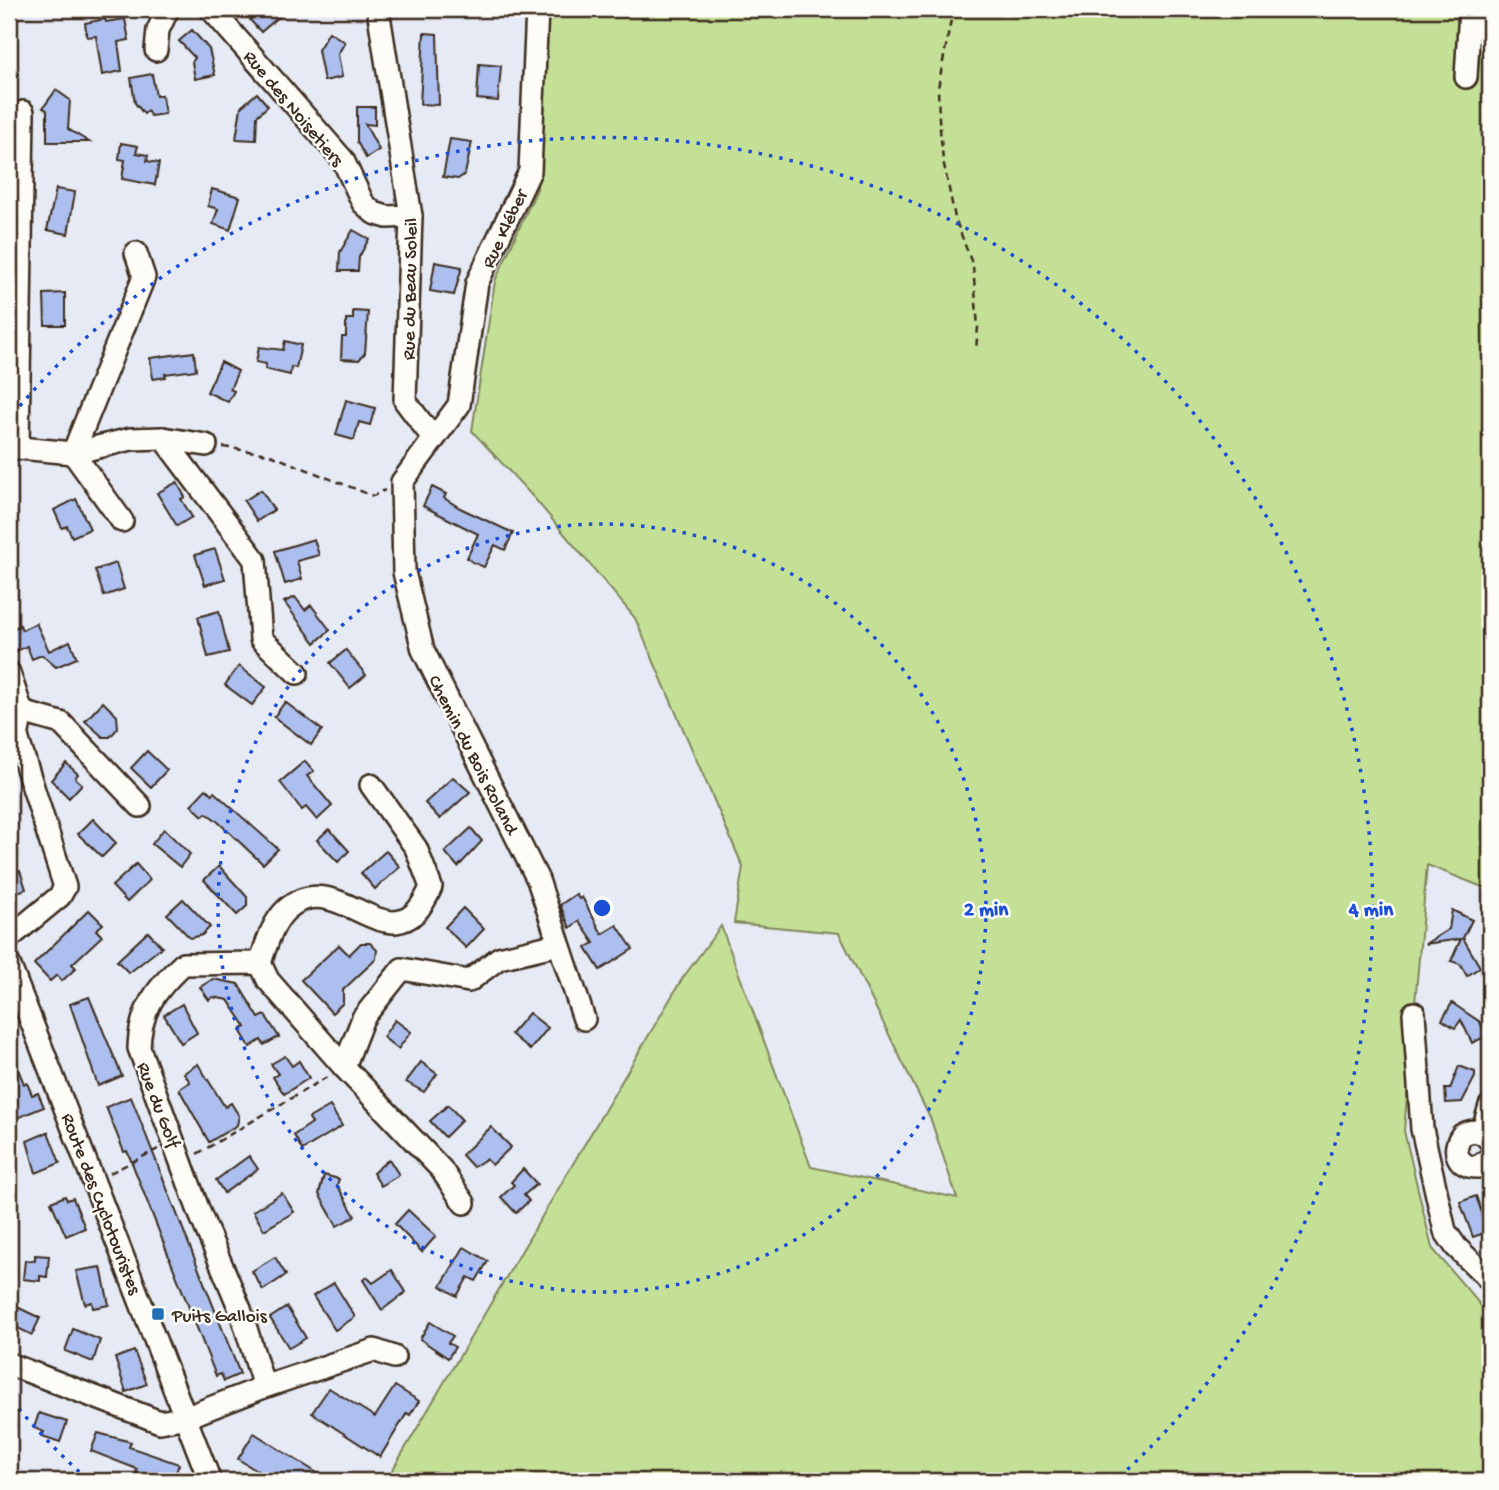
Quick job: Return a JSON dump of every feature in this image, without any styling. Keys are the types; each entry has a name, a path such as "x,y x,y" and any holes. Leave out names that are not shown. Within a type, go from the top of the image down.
{"street":[{"path":"156,50 158,30 168,9"},
{"name":"Rue des Noisetiers","path":"211,9 343,160 363,203 374,213 387,217 411,216"},
{"name":"Rue du Beau Soleil","path":"378,9 411,216 405,401 433,438"},
{"name":"Rue Kléber","path":"402,482 459,405 477,283 530,171 537,9"},
{"path":"1466,77 1470,9"},
{"path":"23,112 13,447 73,453 131,439 163,438 206,445"},
{"path":"73,453 144,277 136,253"},
{"path":"163,438 255,560 261,639 297,673"},
{"path":"73,453 122,521"},
{"name":"Chemin du Bois Roland","path":"402,482 404,572 423,650 538,880 584,1019"},
{"path":"9,673 22,712 17,737 65,887 60,896 9,938"},
{"path":"22,712 61,723 140,806"},
{"path":"371,785 416,848 431,887 425,902 416,915 401,923 382,922 334,899 315,897 299,902 285,911 271,934 260,963 268,980 344,1067 441,1169 464,1203"},
{"path":"344,1067 363,1018 402,969 469,981 499,958 558,944"},
{"name":"Rue du Golf","path":"260,963 183,964 163,982 146,1007 139,1026 139,1048 240,1309 264,1388"},
{"name":"Route des Cyclotouristes","path":"9,964 210,1481"},
{"path":"1414,1013 1422,1129 1445,1231 1456,1247 1490,1280"},
{"path":"1456,1153 1462,1135 1474,1131 1486,1137 1490,1106"},
{"path":"1428,1157 1456,1153"},
{"path":"1456,1153 1466,1166 1488,1165"},
{"path":"9,1364 160,1422 187,1417 374,1350 394,1357"}],"path":[{"path":"953,9 938,88 939,118 943,160 955,218 974,266 978,327 975,350"},
{"path":"206,445 268,454 373,496 402,482"},
{"path":"182,1163 344,1067"},
{"path":"95,1181 175,1141"}],"green space":[{"path":"544,9 1490,9 1490,890 1427,865 1404,1131 1432,1248 1489,1315 1490,1481 386,1481 682,979 721,926 811,1167 957,1198 931,1120 839,933 734,923 743,867 635,618 535,499 472,431 495,281 537,189"}],"building":[{"path":"261,9 288,9 261,32 250,20"},
{"path":"105,19 106,22 125,19 129,40 118,42 122,71 102,75 96,36 87,37 85,23"},
{"path":"192,30 209,49 215,75 195,79 192,62 195,58 179,41"},
{"path":"329,32 345,42 338,54 342,77 324,81 318,50"},
{"path":"424,33 437,34 439,105 420,104"},
{"path":"479,64 501,66 498,101 477,99"},
{"path":"152,74 156,96 162,95 165,114 151,116 147,111 144,114 135,103 131,78"},
{"path":"56,90 70,100 68,129 89,142 47,142 47,110 43,108"},
{"path":"257,93 268,106 257,116 256,140 236,139 241,107"},
{"path":"357,107 375,107 375,125 365,124 379,150 366,158 357,142"},
{"path":"450,139 472,142 465,174 458,179 443,177"},
{"path":"121,143 138,146 136,153 148,155 147,161 159,163 155,185 122,179 125,160 119,159"},
{"path":"56,189 75,192 68,234 47,230"},
{"path":"212,189 240,197 230,230 213,224 218,209 208,206"},
{"path":"353,230 369,239 359,257 358,271 339,271 340,252"},
{"path":"435,262 462,267 454,295 430,291"},
{"path":"65,293 65,325 45,325 44,294"},
{"path":"353,311 368,312 365,353 359,360 341,359 342,337 346,337 346,319 353,319"},
{"path":"285,341 301,345 296,368 291,367 290,375 265,369 266,364 256,362 259,347 283,350"},
{"path":"194,352 196,370 165,374 166,377 153,379 150,358"},
{"path":"221,362 238,371 230,389 234,391 228,402 207,392"},
{"path":"346,400 375,408 370,425 359,422 354,440 336,435"},
{"path":"177,482 185,497 181,499 192,517 177,526 157,493"},
{"path":"432,487 446,494 444,498 460,508 513,533 505,550 495,545 484,567 467,558 478,534 423,506"},
{"path":"261,490 274,510 257,521 244,501"},
{"path":"76,499 90,529 72,537 67,526 62,528 54,510"},
{"path":"314,539 319,555 297,561 302,579 285,584 275,551"},
{"path":"215,549 225,579 205,585 195,555"},
{"path":"116,563 124,589 104,596 95,570"},
{"path":"295,597 305,610 311,605 330,630 315,643 284,602"},
{"path":"219,611 229,652 208,657 198,617"},
{"path":"36,623 49,651 70,641 77,658 56,667 42,655 32,659 27,646 12,653 9,631 20,625 22,630"},
{"path":"346,650 366,675 350,688 330,663"},
{"path":"239,666 266,687 252,705 225,685"},
{"path":"103,702 117,716 118,728 110,737 103,737 85,721"},
{"path":"285,702 322,730 311,745 274,717"},
{"path":"147,751 167,770 151,787 131,768"},
{"path":"305,761 314,771 307,776 332,806 317,820 306,807 302,810 280,782"},
{"path":"66,763 78,774 75,778 82,784 69,798 51,780"},
{"path":"453,777 470,792 440,819 425,803"},
{"path":"206,789 212,794 214,792 278,849 263,864 216,820 206,813 203,816 191,805"},
{"path":"93,819 116,843 102,857 78,834"},
{"path":"471,828 482,841 458,867 445,852"},
{"path":"164,829 190,854 180,867 152,844"},
{"path":"329,829 349,851 338,862 317,840"},
{"path":"386,851 400,867 375,889 361,873"},
{"path":"136,864 150,880 127,902 112,886"},
{"path":"219,866 247,897 247,906 237,915 204,880"},
{"path":"20,871 26,889 9,895 9,874"},
{"path":"576,894 579,899 582,897 602,934 617,925 633,949 600,970 586,948 594,943 579,921 570,928 560,905"},
{"path":"183,899 210,927 202,935 190,938 167,914"},
{"path":"463,908 484,929 466,948 445,927"},
{"path":"89,910 103,924 96,930 102,936 72,964 76,968 62,981 57,975 50,981 34,964"},
{"path":"1452,910 1472,920 1463,938 1480,967 1467,976 1460,964 1451,961 1461,939 1425,944 1449,929"},
{"path":"148,932 162,947 129,973 117,961"},
{"path":"361,943 370,943 377,950 376,959 343,990 343,1003 332,1013 301,980 339,945 349,955"},
{"path":"213,979 238,984 259,1018 265,1015 279,1037 264,1045 261,1040 250,1047 240,1030 246,1027 228,1000 213,997 209,1000 200,987"},
{"path":"89,997 122,1076 98,1086 70,1004"},
{"path":"1452,1003 1480,1022 1487,1036 1472,1043 1461,1020 1455,1028 1442,1020"},
{"path":"182,1004 197,1033 181,1043 164,1015"},
{"path":"529,1013 548,1028 530,1050 511,1034"},
{"path":"395,1020 411,1032 398,1049 383,1037"},
{"path":"9,1047 24,1084 27,1083 32,1095 38,1093 44,1107 12,1120 9,1111"},
{"path":"285,1056 292,1066 299,1061 309,1078 284,1094 273,1077 278,1074 271,1064"},
{"path":"421,1062 437,1074 424,1092 406,1082"},
{"path":"198,1064 225,1107 231,1103 239,1116 237,1125 209,1142 179,1089 190,1082 184,1073"},
{"path":"1459,1066 1475,1072 1475,1077 1462,1102 1446,1103 1445,1089 1450,1089"},
{"path":"131,1097 240,1374 224,1381 221,1374 216,1376 130,1158 127,1151 124,1152 106,1107"},
{"path":"448,1105 462,1120 445,1137 430,1121"},
{"path":"330,1106 342,1126 302,1150 294,1135 312,1123 309,1118"},
{"path":"491,1127 511,1147 492,1165 486,1159 473,1167 462,1155"},
{"path":"48,1132 60,1163 36,1173 27,1141"},
{"path":"249,1156 258,1169 224,1193 216,1180"},
{"path":"389,1159 399,1175 381,1186 373,1173"},
{"path":"523,1169 537,1184 524,1195 529,1201 516,1213 501,1197 514,1185 511,1182"},
{"path":"324,1175 339,1179 337,1185 355,1216 337,1226 319,1194"},
{"path":"282,1193 294,1212 264,1230 253,1211"},
{"path":"65,1196 67,1200 73,1198 85,1228 66,1236 51,1202"},
{"path":"1476,1196 1483,1216 1490,1213 1490,1231 1473,1237 1460,1202"},
{"path":"408,1210 436,1236 422,1252 395,1224"},
{"path":"464,1247 488,1261 476,1281 468,1277 457,1296 441,1286"},
{"path":"35,1255 49,1256 47,1277 40,1276 40,1281 23,1279 25,1260 35,1261"},
{"path":"275,1257 286,1275 263,1290 252,1271"},
{"path":"101,1267 109,1305 93,1308 92,1302 85,1304 76,1271"},
{"path":"392,1270 406,1292 382,1310 363,1280 367,1277 373,1283"},
{"path":"334,1283 355,1317 335,1330 313,1296"},
{"path":"13,1305 40,1318 32,1335 18,1328 9,1348 9,1314"},
{"path":"287,1307 306,1338 289,1348 270,1318"},
{"path":"430,1322 453,1336 448,1343 455,1347 448,1358 420,1339"},
{"path":"73,1329 100,1340 93,1362 65,1351"},
{"path":"134,1351 147,1384 126,1392 115,1358"},
{"path":"395,1386 419,1401 410,1415 407,1413 380,1457 312,1413 329,1388 375,1417"},
{"path":"39,1413 67,1422 60,1442 42,1436 44,1432 34,1428"},
{"path":"98,1433 131,1442 129,1447 179,1464 173,1481 144,1477 136,1473 137,1469 91,1451"},
{"path":"254,1433 330,1481 273,1481 238,1459"}],"place":[{"name":"Puits Gallois","path":"158,1314"}]}
